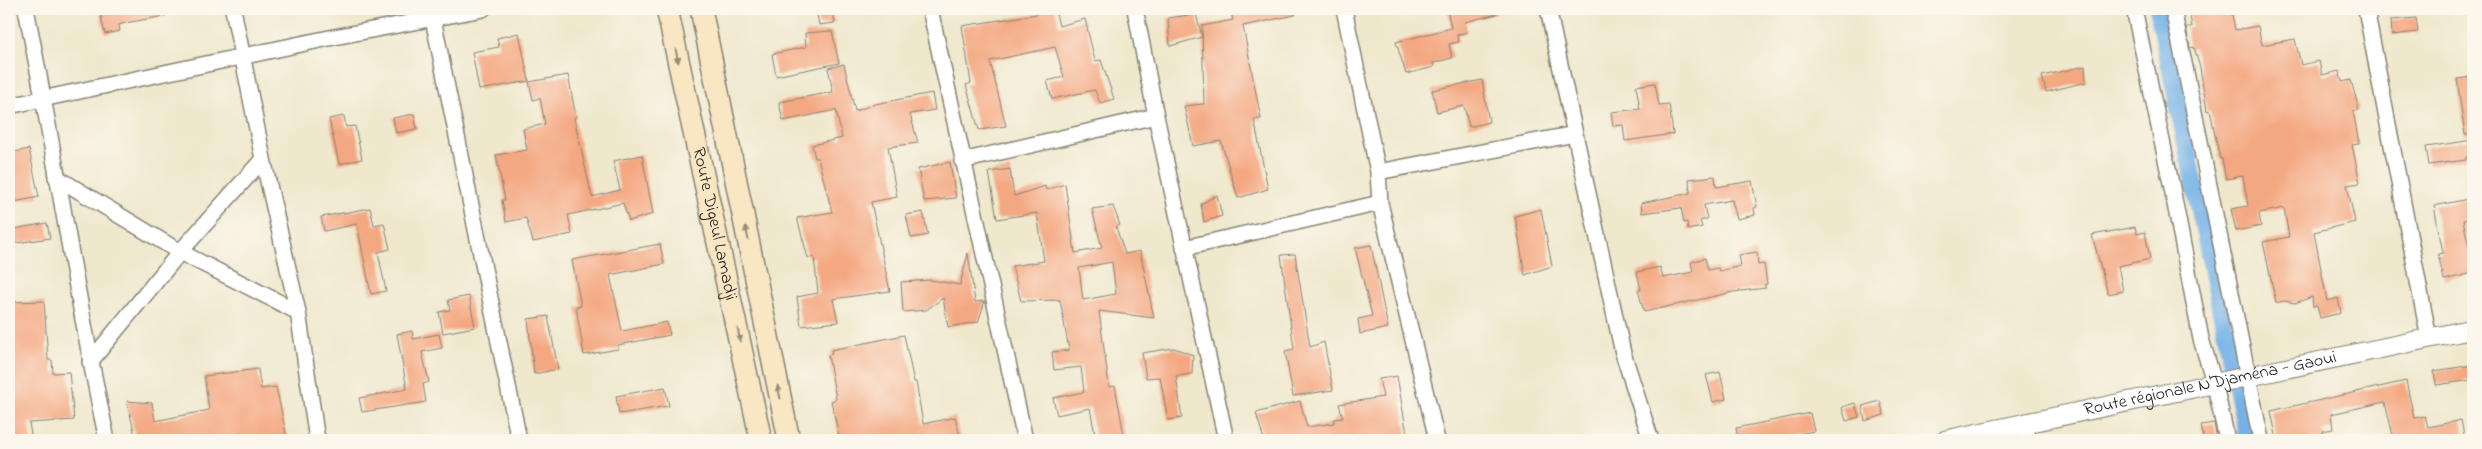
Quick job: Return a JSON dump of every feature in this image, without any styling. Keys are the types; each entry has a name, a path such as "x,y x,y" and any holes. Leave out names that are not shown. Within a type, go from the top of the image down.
{"main road":[{"name":"Route Digeul Lamadji","path":"667,9 761,440"},
{"name":"Route Digeul Lamadji","path":"701,9 789,440"}],"street":[{"path":"26,9 44,98 56,178 90,362 107,440"},
{"path":"233,9 244,56 263,159 298,312 318,440"},
{"path":"9,106 244,56 432,13 482,9"},
{"path":"930,9 1024,440"},
{"path":"1135,9 1156,116 1226,440"},
{"path":"1344,9 1378,172 1380,202 1437,440"},
{"path":"1548,9 1623,353 1651,440"},
{"path":"2134,9 2172,188 2200,339 2219,384 2227,440"},
{"path":"2173,9 2261,440"},
{"path":"2366,9 2429,339"},
{"path":"432,13 519,440"},
{"path":"962,161 1156,116"},
{"path":"1378,172 1575,134"},
{"path":"90,362 180,252 263,159"},
{"path":"56,178 180,252 298,312"},
{"path":"1184,248 1380,202"},
{"name":"Route régionale N'Djaména - Gaoui","path":"1946,440 2026,432 2219,384 2473,329"}],"building":[{"path":"99,9 164,9 165,16 125,23 119,25 120,31 105,34"},
{"path":"816,9 832,9 835,23 819,25"},
{"path":"1035,9 1055,9 1059,26 1085,19 1095,61 1101,60 1114,99 1100,103 1095,90 1052,99 1047,81 1064,77 1055,47 990,61 1006,126 979,130 966,85 971,83 962,26 1037,14"},
{"path":"1230,9 1294,9 1295,15 1243,26 1261,119 1254,119 1268,189 1238,198 1221,141 1193,146 1184,106 1204,104 1202,26 1233,20"},
{"path":"1447,9 1496,9 1497,14 1465,22 1467,32 1457,35 1459,42 1449,44 1452,58 1433,63 1434,67 1406,74 1396,42 1451,28"},
{"path":"2231,9 2235,30 2258,26 2262,45 2295,39 2301,65 2319,61 2322,75 2339,71 2342,82 2351,80 2359,110 2353,111 2359,144 2352,145 2360,183 2347,185 2355,222 2314,232 2327,301 2338,298 2341,313 2320,318 2317,306 2313,307 2312,297 2295,303 2284,301 2276,303 2263,242 2289,237 2284,208 2259,213 2261,226 2236,231 2231,209 2248,206 2243,176 2226,179 2222,159 2220,159 2210,110 2207,111 2200,68 2194,47 2190,48 2186,27 2192,27 2189,10"},
{"path":"1196,14 1202,37 1170,46 1168,18"},
{"path":"2416,18 2418,32 2392,35 2391,20"},
{"path":"832,31 839,63 776,76 772,54 806,47 805,33"},
{"path":"519,33 529,81 479,90 472,52 499,47 497,38"},
{"path":"844,64 855,111 875,104 932,93 935,110 910,114 918,143 888,147 897,197 871,202 890,291 833,299 838,322 801,326 797,297 818,293 814,257 808,258 797,218 832,212 818,158 815,158 812,145 842,138 836,110 783,121 779,102 833,92 828,68"},
{"path":"2085,66 2086,82 2046,92 2042,76"},
{"path":"568,75 576,117 574,118 592,197 620,190 613,161 642,155 653,214 629,221 623,203 568,215 572,234 533,242 526,218 506,222 502,200 505,200 496,155 527,150 523,129 545,124 540,98 533,100 529,82"},
{"path":"2473,77 2473,134 2465,135 2457,79"},
{"path":"1482,80 1489,122 1469,127 1464,106 1437,112 1432,90"},
{"path":"1655,83 1659,105 1669,104 1673,134 1625,141 1623,125 1613,126 1611,112 1640,109 1636,86"},
{"path":"414,114 417,129 396,133 393,118"},
{"path":"344,116 346,127 355,126 362,159 339,164 329,119"},
{"path":"2473,140 2473,156 2466,157 2466,160 2429,165 2426,147"},
{"path":"29,149 39,197 9,203 9,153"},
{"path":"950,162 956,198 924,201 918,169"},
{"path":"1010,169 1014,196 1045,186 1046,190 1065,184 1075,253 1102,248 1092,209 1113,206 1120,225 1116,227 1125,254 1140,251 1154,318 1099,311 1109,387 1115,386 1125,440 1096,440 1090,408 1057,415 1053,398 1084,392 1081,367 1054,370 1052,352 1069,350 1060,300 1021,301 1012,266 1044,261 1037,213 997,219 989,172","holes":["1112,262 1116,294 1083,300 1079,268"]},
{"path":"1715,176 1716,187 1752,181 1757,207 1754,208 1755,215 1737,219 1732,200 1704,205 1707,219 1700,221 1702,227 1688,230 1687,222 1684,223 1681,208 1642,213 1641,203 1690,193 1689,179"},
{"path":"1217,195 1222,216 1204,222 1201,204"},
{"path":"2473,198 2473,218 2463,220 2469,247 2473,246 2473,273 2444,280 2438,254 2443,253 2434,206"},
{"path":"370,208 374,225 384,223 390,249 378,252 386,291 371,294 357,224 324,231 321,217"},
{"path":"1541,209 1552,266 1525,275 1515,216"},
{"path":"923,212 928,235 911,238 906,215"},
{"path":"47,223 50,238 9,244 9,230"},
{"path":"2135,227 2137,234 2145,232 2150,259 2118,266 2123,291 2108,294 2092,235"},
{"path":"660,244 664,264 610,275 622,331 667,322 670,335 618,345 618,349 584,355 576,307 581,306 572,260"},
{"path":"1371,245 1388,328 1360,334 1358,319 1372,316 1355,248"},
{"path":"1757,252 1758,265 1764,264 1767,284 1764,285 1766,288 1733,292 1644,312 1638,290 1641,290 1637,272 1660,267 1663,278 1693,272 1691,262 1705,258 1708,270 1718,268 1719,271 1741,266 1739,255"},
{"path":"968,253 975,302 985,301 978,322 948,327 943,298 926,310 903,312 901,282 931,280 960,285"},
{"path":"1295,254 1310,347 1324,342 1333,390 1293,396 1285,351 1294,349 1281,255"},
{"path":"469,296 475,327 443,333 439,312 450,310 448,300"},
{"path":"44,301 48,360 52,360 53,373 69,372 74,420 29,423 32,440 9,440 9,302"},
{"path":"548,316 558,369 534,374 528,319"},
{"path":"412,331 413,339 439,334 442,348 422,352 429,382 423,384 426,402 362,412 359,398 407,389 397,334"},
{"path":"904,335 914,382 916,382 923,424 955,417 961,440 840,440 831,401 836,399 828,355 832,354 831,350"},
{"path":"1174,348 1193,355 1192,374 1176,376 1182,418 1168,420 1160,377 1146,378 1142,353"},
{"path":"2473,365 2473,380 2436,385 2434,371"},
{"path":"258,369 261,389 276,387 287,437 273,440 136,440 127,401 152,403 155,421 209,410 204,376"},
{"path":"1720,372 1726,399 1713,402 1706,375"},
{"path":"1397,376 1408,440 1264,440 1256,413 1300,401 1307,427 1334,423 1334,419 1343,418 1339,404 1383,397 1379,379"},
{"path":"2406,381 2414,418 2425,416 2428,427 2461,420 2465,440 2394,440 2385,402 2331,414 2333,429 2322,431 2325,440 2277,440 2271,411"},
{"path":"665,387 669,406 619,414 616,396"},
{"path":"1880,401 1884,415 1865,421 1862,406"},
{"path":"1855,403 1859,417 1846,421 1842,407"},
{"path":"1810,413 1814,431 1769,440 1738,440 1736,428"},
{"path":"2214,423 2217,440 2204,440 2201,425"}],"waterway":[{"path":"2158,9 2248,440"}]}
